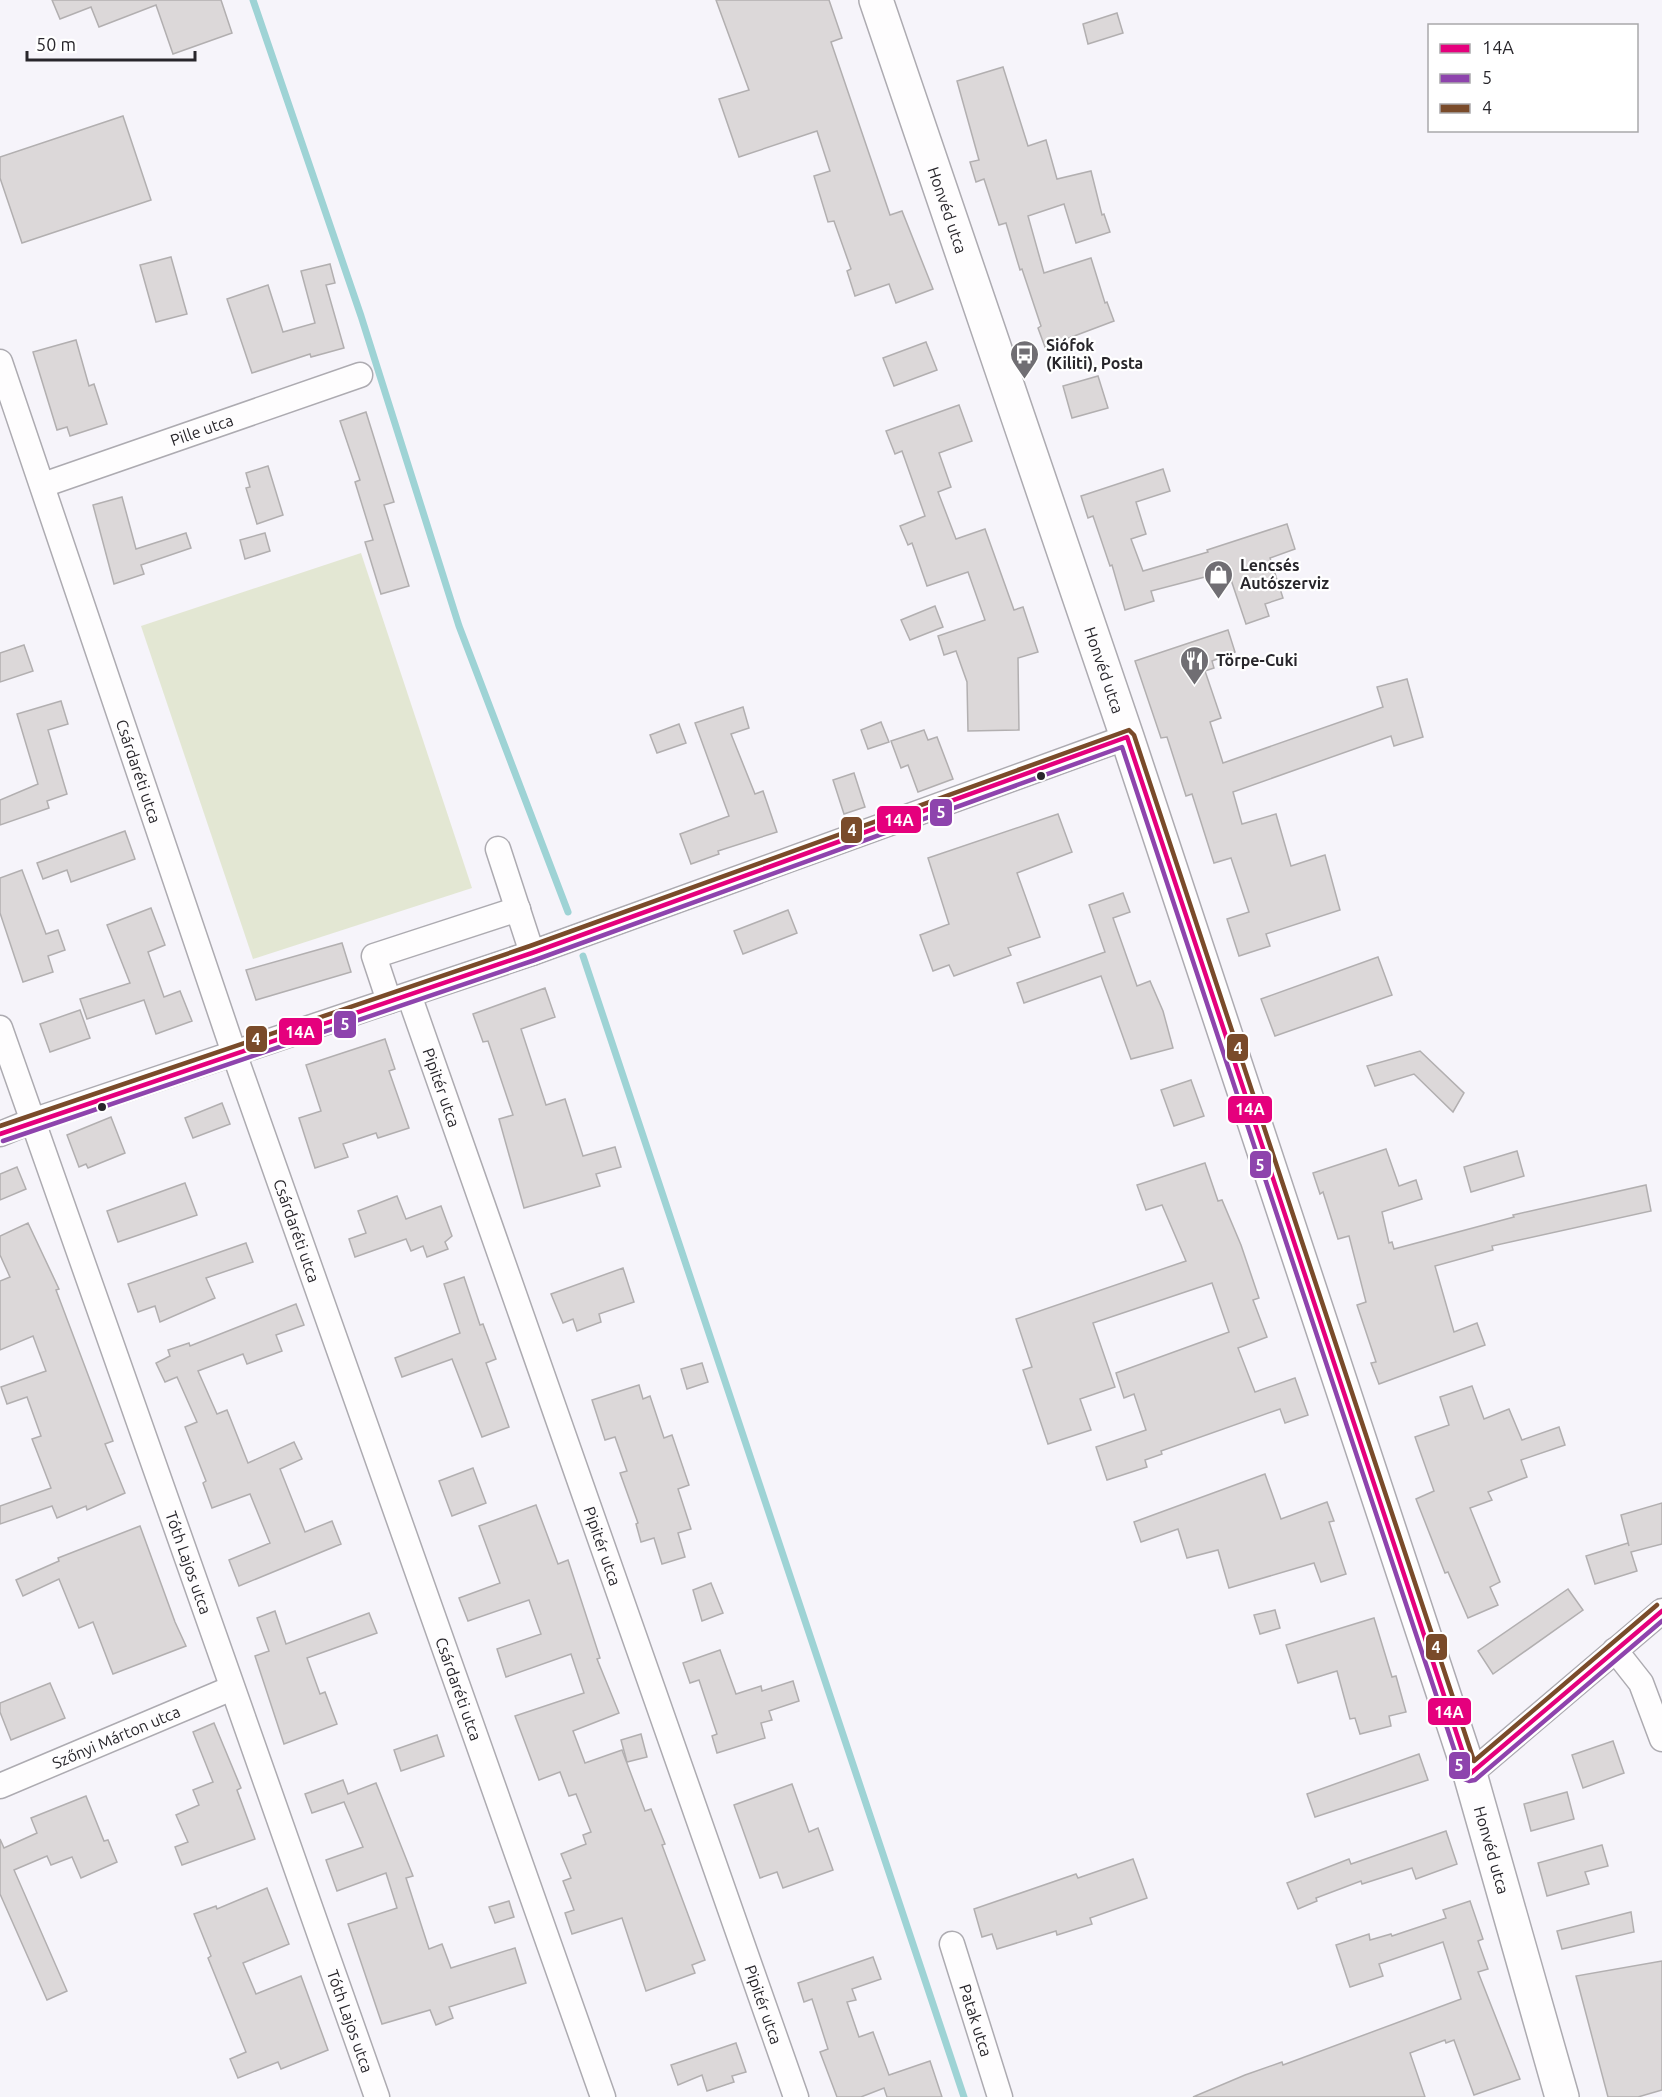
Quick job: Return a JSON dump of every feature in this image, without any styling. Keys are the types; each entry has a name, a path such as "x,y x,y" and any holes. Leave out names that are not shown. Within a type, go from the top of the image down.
{"main road":[{"name":"Honvéd utca","path":"876,0 1127,736 1470,1774 1562,2097"}],"street":[{"name":"Csárdaréti utca","path":"0,362 44,485 234,1053 603,2097"},
{"name":"Pille utca","path":"44,485 360,375"},
{"path":"0,1134 32,1120 532,953 1127,736"},
{"path":"498,849 532,953"},
{"name":"Pipitér utca","path":"518,909 374,956 399,998 796,2097"},
{"name":"Tóth Lajos utca","path":"0,1028 376,2097"},
{"path":"1470,1774 1662,1611"},
{"path":"1616,1650 1641,1683 1662,1739"},
{"name":"Szőnyi Márton utca","path":"0,1786 232,1688"},
{"name":"Patak utca","path":"952,1944 1000,2097"}],"green space":[{"path":"361,553 472,888 253,959 141,626"}],"building":[{"path":"52,0 221,0 232,33 173,54 156,5 99,27 91,7 60,19"},
{"path":"716,0 829,0 842,38 831,42 890,215 902,211 933,289 896,303 889,284 855,296 847,271 851,269 834,221 828,222 814,176 830,171 817,131 739,157 719,99 749,90"},
{"path":"1117,13 1123,33 1088,44 1083,24"},
{"path":"1003,67 1028,146 1046,140 1057,179 1091,171 1102,215 1104,214 1110,232 1076,243 1064,204 1028,216 1044,273 1091,258 1105,303 1107,302 1114,321 1045,347 1038,328 1041,326 1022,269 1020,270 1006,223 999,225 984,179 976,182 970,162 979,160 957,81"},
{"path":"123,116 151,200 22,243 0,178 0,157"},
{"path":"171,257 187,314 156,322 140,265"},
{"path":"330,264 335,283 326,285 344,348 311,357 310,354 252,373 227,299 268,285 283,332 315,323 301,271"},
{"path":"76,340 89,386 94,384 107,424 70,436 67,427 57,430 33,352"},
{"path":"926,342 937,370 894,386 883,358"},
{"path":"1098,376 1108,408 1072,418 1063,386"},
{"path":"959,405 972,441 939,453 951,487 938,492 956,539 985,529 1014,610 1023,607 1038,652 1018,658 1019,730 968,731 967,682 956,651 944,655 938,636 985,620 968,572 927,586 912,543 908,545 900,526 925,516 902,451 895,454 886,431"},
{"path":"366,412 394,502 384,505 409,586 381,594 365,542 373,540 355,482 360,480 340,421"},
{"path":"268,466 283,515 257,524 246,488 250,487 246,473"},
{"path":"1163,469 1170,491 1136,502 1146,534 1131,539 1143,571 1208,552 1207,550 1287,524 1295,549 1270,558 1283,598 1265,604 1269,616 1246,624 1228,571 1151,591 1154,601 1125,610 1112,565 1110,566 1093,516 1088,518 1081,496"},
{"path":"122,497 136,549 186,533 191,548 141,565 144,574 114,584 93,505"},
{"path":"265,533 270,551 245,559 240,540"},
{"path":"935,606 943,627 910,640 901,620"},
{"path":"1228,630 1235,652 1212,661 1214,668 1205,671 1221,718 1210,722 1223,763 1383,707 1377,687 1407,679 1423,737 1394,746 1391,736 1233,792 1242,824 1276,814 1291,866 1325,855 1340,910 1266,934 1270,946 1239,956 1227,919 1249,912 1231,858 1214,863 1192,794 1186,796 1167,737 1161,738 1135,661"},
{"path":"24,645 33,671 0,682 0,653"},
{"path":"61,701 68,724 48,730 67,794 47,801 49,808 0,825 0,800 38,784 17,714"},
{"path":"743,707 749,728 731,734 755,794 763,791 777,832 718,851 719,854 691,864 680,834 729,816 695,723"},
{"path":"881,722 889,742 868,749 861,730"},
{"path":"679,724 686,743 657,753 650,735"},
{"path":"924,730 928,740 937,737 953,779 918,792 908,765 901,768 891,741"},
{"path":"854,773 865,807 844,814 833,780"},
{"path":"1058,814 1072,852 1017,873 1040,937 1008,948 1011,955 954,976 949,965 933,971 920,935 949,924 928,858"},
{"path":"125,831 135,859 71,882 67,870 43,879 37,863"},
{"path":"22,870 46,934 58,930 65,950 48,956 53,972 23,982 0,913 0,878"},
{"path":"1123,893 1130,912 1113,918 1137,986 1150,981 1163,1011 1173,1048 1131,1059 1101,976 1024,1003 1017,983 1105,952 1089,905"},
{"path":"151,908 165,945 148,952 164,997 180,991 192,1021 156,1034 144,1000 87,1019 80,999 130,983 107,925"},
{"path":"788,910 797,933 743,954 734,931"},
{"path":"342,943 351,972 256,1000 246,970"},
{"path":"1378,957 1392,995 1275,1036 1261,999"},
{"path":"545,988 555,1017 521,1029 546,1105 565,1099 583,1156 615,1147 621,1167 596,1174 600,1186 524,1208 499,1119 513,1115 488,1041 483,1042 473,1014"},
{"path":"80,1010 90,1038 50,1052 40,1024"},
{"path":"385,1039 395,1069 389,1071 409,1128 378,1138 376,1133 343,1144 348,1157 315,1168 299,1118 321,1111 306,1065"},
{"path":"1420,1051 1464,1093 1453,1112 1414,1074 1375,1086 1367,1066"},
{"path":"1191,1080 1204,1116 1174,1126 1161,1090"},
{"path":"222,1103 230,1124 193,1138 185,1118"},
{"path":"111,1117 125,1153 88,1168 86,1164 79,1167 67,1135"},
{"path":"1386,1149 1399,1186 1416,1180 1422,1199 1382,1212 1389,1243 1392,1242 1394,1249 1514,1217 1513,1215 1646,1185 1651,1211 1492,1246 1493,1250 1435,1266 1454,1332 1477,1323 1485,1345 1379,1384 1371,1363 1376,1362 1357,1305 1366,1302 1349,1236 1338,1239 1323,1192 1320,1194 1313,1173"},
{"path":"1517,1151 1524,1176 1471,1192 1464,1167"},
{"path":"1205,1163 1218,1201 1222,1200 1241,1245 1259,1298 1253,1300 1267,1337 1238,1348 1255,1392 1295,1378 1308,1415 1285,1423 1280,1409 1161,1451 1162,1454 1145,1460 1147,1467 1107,1480 1096,1447 1146,1430 1134,1394 1124,1398 1116,1373 1229,1332 1212,1283 1093,1323 1115,1387 1080,1399 1091,1430 1048,1444 1023,1370 1032,1367 1016,1319 1186,1261 1162,1205 1146,1210 1137,1185"},
{"path":"17,1167 26,1189 0,1200 0,1174"},
{"path":"185,1183 197,1215 118,1242 107,1211"},
{"path":"397,1196 406,1219 441,1206 452,1236 445,1242 448,1249 427,1257 423,1246 411,1251 406,1239 355,1257 349,1239 366,1233 358,1211"},
{"path":"28,1223 59,1289 56,1290 113,1441 105,1444 125,1493 87,1510 86,1506 57,1518 52,1506 0,1524 0,1506 51,1488 32,1439 41,1436 27,1397 7,1404 1,1387 46,1371 33,1336 0,1350 0,1281 10,1277 0,1255 0,1236"},
{"path":"246,1243 253,1262 206,1278 215,1298 160,1322 155,1306 138,1312 128,1284"},
{"path":"623,1268 634,1302 599,1314 601,1322 577,1331 573,1319 563,1323 551,1294"},
{"path":"464,1277 480,1325 483,1324 496,1359 486,1363 509,1427 482,1437 452,1359 402,1377 395,1358 460,1333 444,1284"},
{"path":"296,1304 304,1325 276,1335 282,1351 247,1364 243,1354 198,1371 217,1414 227,1410 248,1463 294,1442 302,1459 280,1469 305,1532 332,1521 341,1544 239,1586 229,1560 270,1543 250,1494 212,1508 203,1483 206,1481 185,1427 197,1422 177,1377 165,1382 156,1363 170,1356 168,1350 189,1343 190,1346"},
{"path":"702,1363 708,1382 687,1389 681,1369"},
{"path":"639,1385 643,1399 650,1396 664,1438 672,1435 689,1485 678,1489 691,1529 678,1533 685,1557 662,1564 654,1538 641,1542 636,1524 638,1523 620,1473 627,1471 615,1437 605,1440 592,1400"},
{"path":"1472,1386 1484,1419 1509,1409 1522,1440 1559,1427 1565,1445 1521,1460 1527,1477 1488,1492 1492,1500 1470,1508 1500,1582 1490,1587 1498,1605 1468,1618 1448,1572 1445,1573 1416,1499 1434,1491 1415,1437 1449,1425 1440,1397"},
{"path":"473,1468 486,1503 452,1516 439,1481"},
{"path":"1265,1474 1281,1519 1327,1502 1334,1521 1329,1522 1346,1574 1321,1582 1314,1563 1229,1588 1218,1550 1187,1558 1178,1529 1141,1542 1134,1522"},
{"path":"1662,1503 1662,1544 1631,1552 1637,1571 1595,1584 1586,1556 1628,1543 1629,1546 1621,1515"},
{"path":"536,1505 558,1564 568,1560 600,1658 597,1659 619,1713 573,1731 585,1763 622,1750 645,1811 651,1809 665,1844 662,1845 705,1960 692,1965 695,1973 646,1991 622,1918 572,1934 565,1913 574,1910 563,1881 571,1878 561,1854 586,1844 583,1835 591,1832 576,1794 569,1796 560,1772 539,1780 515,1716 584,1693 571,1654 506,1677 497,1649 541,1634 529,1600 468,1621 459,1598 500,1583 479,1526"},
{"path":"140,1526 186,1646 113,1674 93,1622 79,1628 59,1579 23,1596 16,1580 59,1561 58,1558"},
{"path":"711,1583 723,1613 702,1621 693,1590"},
{"path":"1568,1589 1583,1610 1493,1674 1478,1651"},
{"path":"1275,1610 1280,1628 1260,1634 1254,1615"},
{"path":"275,1611 286,1644 369,1613 377,1633 307,1658 320,1694 325,1692 337,1724 284,1744 255,1656 269,1651 257,1618"},
{"path":"1374,1618 1392,1677 1396,1676 1406,1712 1389,1716 1391,1726 1360,1734 1355,1718 1350,1719 1337,1671 1298,1683 1286,1645"},
{"path":"720,1650 736,1694 761,1686 762,1691 793,1681 799,1701 769,1711 772,1720 761,1723 765,1738 717,1753 712,1736 717,1734 699,1680 690,1683 683,1663"},
{"path":"50,1683 65,1718 11,1740 0,1712 0,1703"},
{"path":"214,1723 241,1788 237,1790 255,1839 182,1865 175,1847 188,1842 176,1815 199,1805 193,1790 213,1782 193,1732"},
{"path":"641,1734 647,1757 627,1762 621,1740"},
{"path":"437,1735 444,1756 401,1771 394,1750"},
{"path":"1613,1741 1624,1773 1583,1788 1572,1755"},
{"path":"1419,1754 1428,1780 1315,1817 1307,1794"},
{"path":"343,1780 348,1794 376,1783 413,1876 406,1878 429,1949 442,1944 451,1968 515,1948 526,1983 449,2007 453,2018 436,2025 430,2010 382,2024 348,1924 397,1908 386,1873 337,1891 326,1860 363,1847 344,1802 312,1813 305,1794"},
{"path":"792,1784 809,1832 818,1828 833,1870 783,1888 777,1872 760,1878 734,1805"},
{"path":"1567,1792 1574,1819 1531,1831 1524,1804"},
{"path":"86,1796 104,1841 108,1840 117,1862 81,1878 72,1857 51,1865 47,1856 14,1870 67,1991 47,2000 0,1894 0,1839 4,1848 37,1833 31,1818"},
{"path":"1446,1831 1457,1864 1416,1879 1412,1868 1362,1884 1361,1881 1316,1898 1317,1901 1298,1909 1287,1883 1349,1859 1351,1864"},
{"path":"1602,1845 1608,1866 1585,1872 1589,1884 1547,1896 1538,1863"},
{"path":"1133,1859 1147,1898 1090,1918 1092,1924 1057,1935 1056,1931 997,1949 992,1934 982,1937 974,1909 1076,1874 1078,1878"},
{"path":"267,1888 289,1944 243,1963 256,1994 301,1976 328,2050 281,2069 278,2062 238,2078 230,2059 246,2052 208,1958 211,1956 194,1914 216,1906 217,1909"},
{"path":"509,1901 514,1917 495,1923 489,1907"},
{"path":"1470,1901 1483,1939 1478,1941 1488,1969 1478,1972 1520,2079 1474,2095 1454,2040 1446,2043 1445,2040 1410,2053 1425,2097 1193,2097 1245,2075 1282,2062 1283,2065 1461,1999 1443,1942 1379,1964 1383,1976 1350,1987 1336,1945 1369,1934 1370,1940 1391,1934 1392,1936 1446,1918 1443,1910"},
{"path":"1631,1912 1634,1932 1562,1949 1557,1931"},
{"path":"873,1957 881,1979 852,1989 856,2000 847,2002 859,2037 873,2032 889,2075 930,2061 942,2097 887,2097 884,2088 861,2097 837,2097 820,2052 828,2049 812,1999 804,2002 798,1983"},
{"path":"1662,1961 1662,2090 1638,2097 1608,2097 1576,1976"},
{"path":"736,2043 746,2072 732,2076 734,2082 707,2091 702,2075 678,2085 671,2065"}],"waterway":[{"path":"253,0 361,316 459,626 568,912"},
{"path":"583,956 964,2097"}],"transit line":[{"name":"4","path":"0,1126 530,946 1129,730 1134,735 1474,1761 1657,1605"},
{"name":"14A","path":"0,1134 532,953 1127,737 1470,1774 1662,1611"},
{"name":"5","path":"3,1141 535,960 1122,747 1464,1779 1475,1780 1662,1621"}],"place":[{"name":"Siófok (Kiliti), Posta","path":"1025,380"},
{"name":"Lencsés Autószerviz","path":"1219,600"},
{"name":"Törpe-Cuki","path":"1195,686"}]}
